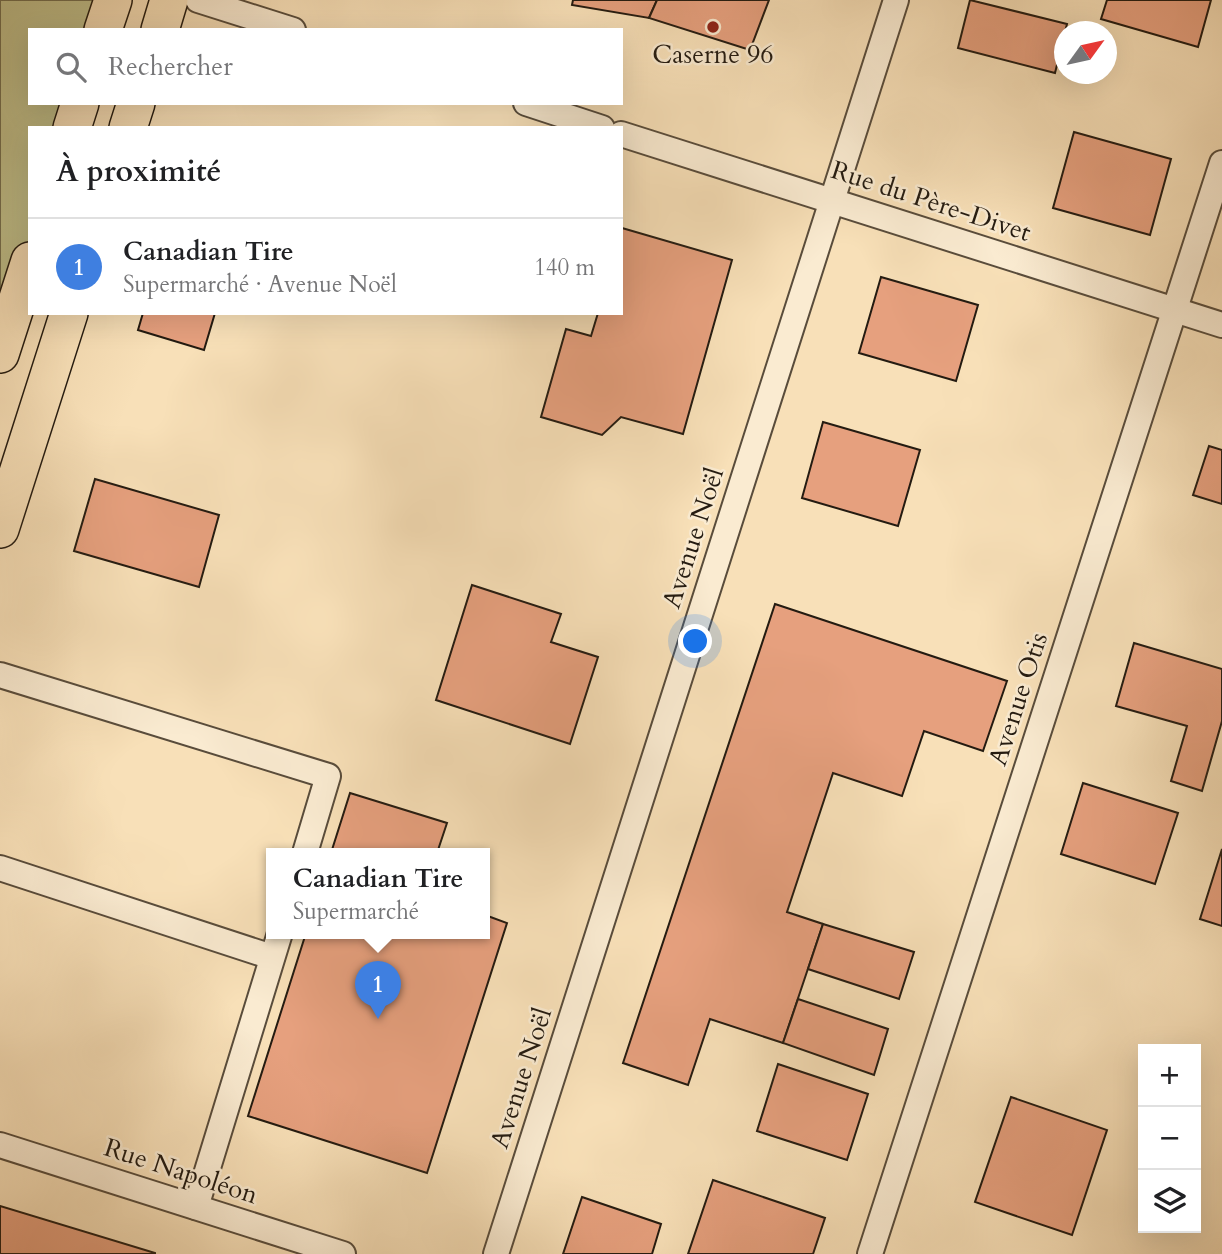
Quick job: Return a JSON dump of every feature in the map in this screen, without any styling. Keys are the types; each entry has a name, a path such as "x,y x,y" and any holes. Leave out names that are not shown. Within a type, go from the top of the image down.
{"highway":[{"path":"104,28 113,0"},
{"path":"161,28 169,0"},
{"path":"73,126 79,105"},
{"path":"129,126 135,105"},
{"path":"0,354 28,267"},
{"path":"0,529 68,315"}],"street":[{"path":"198,0 287,28"},
{"name":"Avenue Noël","path":"496,1254 896,0"},
{"path":"532,105 596,126"},
{"name":"Rue du Père-Divet","path":"623,135 1222,325"},
{"name":"Avenue Otis","path":"870,1254 1222,163"},
{"path":"0,675 328,776 306,848"},
{"path":"0,868 272,957"},
{"path":"196,1207 278,939"},
{"name":"Rue Napoléon","path":"0,1144 343,1254"}],"green space":[{"path":"0,0 113,0 104,28 28,28 28,105 79,105 73,126 28,126 28,267 0,354"}],"building":[{"path":"573,0 657,0 649,18 572,5"},
{"name":"Caserne 96","path":"657,0 769,0 750,50 649,18"},
{"path":"970,0 1055,21 1054,73 958,48"},
{"path":"1107,0 1211,0 1198,47 1117,24 1117,21 1101,19"},
{"path":"1074,132 1171,159 1150,235 1053,208"},
{"path":"623,228 732,260 683,434 621,417 602,435 541,417 566,329 591,336 597,315 623,315"},
{"path":"881,277 978,305 956,381 859,353"},
{"path":"142,315 214,315 204,350 138,330"},
{"path":"823,422 920,450 898,526 802,498"},
{"path":"1209,446 1222,450 1222,504 1193,495"},
{"path":"95,479 219,515 199,587 74,551"},
{"path":"472,585 561,614 551,642 598,657 570,744 436,700"},
{"path":"775,604 1007,681 983,751 924,731 902,796 833,773 787,912 823,924 783,1043 710,1019 688,1085 623,1063"},
{"path":"1134,643 1222,669 1222,721 1202,791 1171,781 1187,726 1116,706"},
{"path":"1083,783 1178,813 1155,884 1061,854"},
{"path":"350,793 447,823 439,848 333,848"},
{"path":"1222,849 1222,926 1200,919"},
{"path":"490,917 507,923 427,1173 248,1116 304,939 490,939"},
{"path":"823,924 914,952 899,999 808,969"},
{"path":"798,999 888,1029 874,1075 783,1043"},
{"path":"778,1064 868,1094 847,1160 757,1131"},
{"path":"1011,1097 1107,1130 1072,1235 975,1202"},
{"path":"713,1180 825,1218 813,1254 688,1254"},
{"path":"582,1197 661,1224 652,1254 563,1254"},
{"path":"0,1206 155,1253 155,1254 0,1254"}],"place":[{"name":"Caserne 96","path":"713,27"},
{"name":"Canadian Tire","path":"378,1019"}]}
